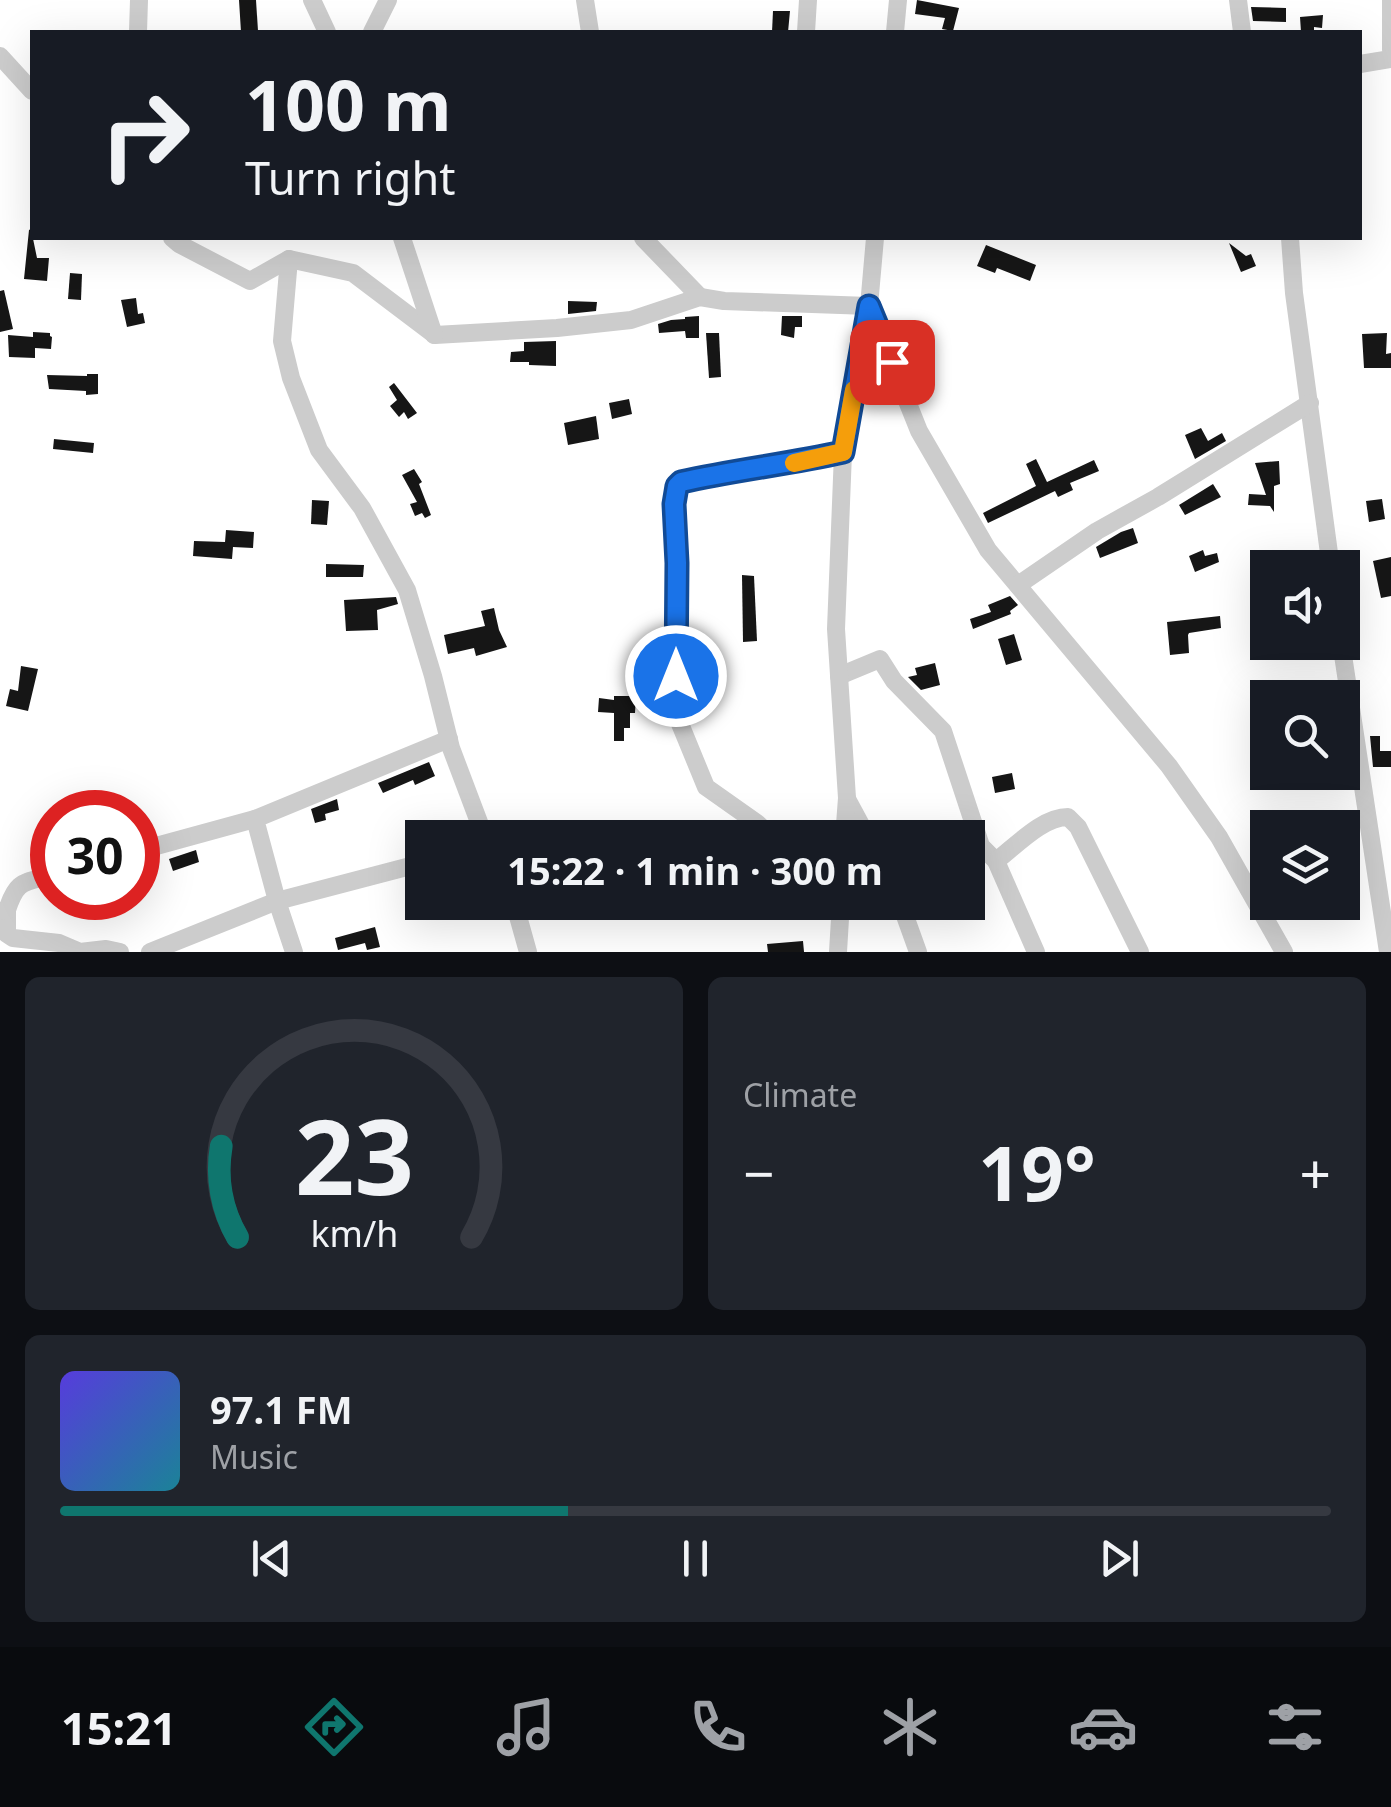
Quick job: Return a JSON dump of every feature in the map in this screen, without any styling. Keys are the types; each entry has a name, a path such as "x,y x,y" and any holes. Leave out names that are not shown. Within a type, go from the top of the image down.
{"street":[{"path":"138,0 138,30"},
{"path":"312,0 326,30"},
{"path":"373,30 388,0"},
{"path":"806,30 808,0"},
{"path":"895,30 898,0"},
{"path":"1238,0 1242,30"},
{"path":"1391,0 1391,50"},
{"path":"590,2 590,30"},
{"path":"0,56 30,89"},
{"path":"1362,64 1391,58"},
{"path":"174,240 250,281 290,258 353,273 434,335 631,320 700,297 869,306"},
{"path":"403,240 434,335"},
{"path":"645,240 700,297"},
{"path":"845,820 836,630 843,452 869,306 875,240"},
{"path":"1290,240 1329,550"},
{"path":"290,258 282,341 291,378 318,450 362,508 407,590 449,740 478,820"},
{"path":"869,306 919,430 988,550 1169,766 1219,837 1284,952"},
{"path":"1018,586 1097,531 1310,404"},
{"path":"753,820 706,787 676,714 675,491 681,482 722,472 843,452"},
{"path":"839,676 880,659 894,681 942,731 981,846 996,860 1036,952"},
{"path":"1344,660 1388,952"},
{"path":"160,845 256,819 449,740"},
{"path":"847,798 859,820"},
{"path":"996,860 1040,827 1068,816 1078,826 1140,952"},
{"path":"256,819 294,952"},
{"path":"150,952 277,901 405,868"},
{"path":"30,881 20,884 4,910 6,934 59,943 80,952 120,952"},
{"path":"519,920 528,952"},
{"path":"838,952 839,920"},
{"path":"906,920 918,952"}],"building":[{"path":"239,0 256,0 258,30 241,30"},
{"path":"917,0 959,8 953,30 942,29 945,18 915,14"},
{"path":"1251,7 1286,8 1286,22 1253,21"},
{"path":"773,11 790,11 788,30 772,30"},
{"path":"1323,15 1322,28 1301,30 1300,17"},
{"path":"29,230 37,258 49,258 47,281 24,279"},
{"path":"1229,243 1246,256 1251,254 1256,266 1241,272"},
{"path":"986,245 1036,265 1030,281 997,268 995,273 977,266"},
{"path":"70,273 82,274 81,300 68,299"},
{"path":"4,290 13,329 0,332 0,291"},
{"path":"136,298 138,314 143,313 145,323 127,327 121,300"},
{"path":"568,301 597,302 596,311 568,314"},
{"path":"699,316 699,338 686,338 685,331 659,333 658,324"},
{"path":"782,316 802,316 802,327 795,327 794,338 781,335"},
{"path":"33,332 50,333 51,349 35,348 35,358 9,357 8,335 33,337"},
{"path":"706,333 719,333 721,377 709,378"},
{"path":"1387,333 1386,354 1391,353 1391,368 1364,368 1362,334"},
{"path":"556,341 556,366 510,362 511,352 524,351 524,342"},
{"path":"98,374 98,394 49,389 47,375"},
{"path":"394,383 417,413 408,419 404,412 399,417 390,406 397,400 389,387"},
{"path":"629,399 632,414 612,419 609,403"},
{"path":"596,416 599,439 568,445 564,423"},
{"path":"1201,428 1208,441 1222,433 1226,441 1195,459 1185,435"},
{"path":"54,439 94,443 93,453 53,449"},
{"path":"1036,459 1047,482 1094,460 1099,471 1070,483 1073,490 1058,497 1055,491 988,523 983,513 1036,486 1026,464"},
{"path":"1279,461 1280,484 1274,486 1274,512 1270,506 1248,505 1249,494 1266,495 1255,463"},
{"path":"414,469 431,515 425,518 422,513 415,516 410,504 417,502 402,475"},
{"path":"1213,484 1221,497 1185,515 1179,505"},
{"path":"1382,499 1385,519 1369,522 1366,501"},
{"path":"312,500 329,501 327,525 311,524"},
{"path":"1133,528 1138,543 1100,558 1096,547"},
{"path":"226,530 254,532 253,548 233,547 232,559 193,556 194,541 225,542"},
{"path":"1203,550 1205,556 1217,553 1219,562 1195,572 1189,556"},
{"path":"1391,557 1391,596 1381,598 1373,561"},
{"path":"326,564 364,565 363,577 326,577"},
{"path":"742,575 754,576 757,641 743,642"},
{"path":"1010,596 1018,605 1011,614 973,629 970,619 991,612 988,605"},
{"path":"396,597 398,604 377,610 378,630 346,631 344,600"},
{"path":"494,608 507,647 476,656 474,648 448,654 444,635 485,626 481,611"},
{"path":"1220,616 1221,628 1189,633 1189,653 1170,655 1167,622"},
{"path":"1014,634 1022,660 1006,665 998,639"},
{"path":"935,663 940,685 921,690 908,677 917,675 915,668"},
{"path":"21,666 38,669 28,711 6,706 10,689 18,691"},
{"path":"689,690 709,691 708,707 689,706"},
{"path":"614,696 636,696 635,713 630,713 630,728 624,728 624,741 614,741 614,713 598,712 599,698 614,700"},
{"path":"1370,736 1380,736 1380,751 1391,751 1391,767 1373,767"},
{"path":"429,762 435,776 415,785 413,780 383,793 378,783"},
{"path":"1012,773 1015,789 995,793 992,777"},
{"path":"337,799 339,810 325,814 326,820 315,823 311,809"},
{"path":"196,850 199,862 173,871 169,859"},
{"path":"375,927 380,947 367,950 365,943 338,950 335,938"},
{"path":"803,941 804,952 768,952 767,944"}],"slow traffic":[{"path":"794,463 843,452 854,390"}],"route":[{"path":"676,676 677,486 722,472 843,452 869,306 892,362"}]}
